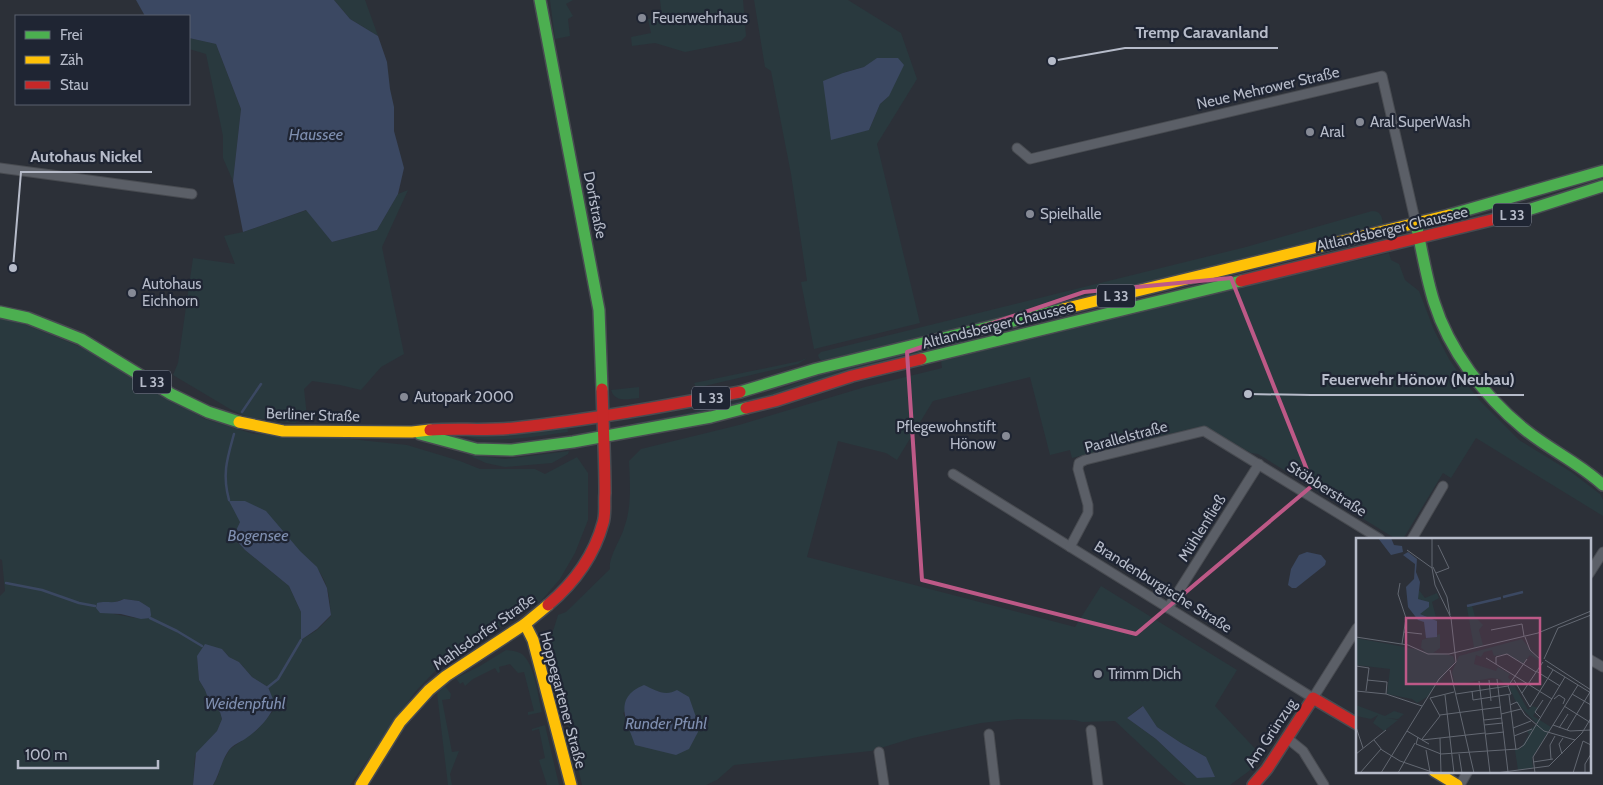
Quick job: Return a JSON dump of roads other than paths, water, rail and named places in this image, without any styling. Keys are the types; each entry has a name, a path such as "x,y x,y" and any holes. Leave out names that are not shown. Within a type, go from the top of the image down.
{"main road":[{"name":"Dorfstraße","path":"540,0 599,310 604,437"},
{"name":"Altlandsberger Chaussee","path":"603,417 750,390 816,369 1378,231 1416,224 1603,171"},
{"name":"Altlandsberger Chaussee","path":"604,437 775,401 852,376 1518,214 1603,186"},
{"path":"1416,224 1435,303 1448,334 1466,365 1487,394 1510,417 1574,462 1603,486"},
{"name":"Berliner Straße","path":"0,312 36,321 81,339 170,394 202,410 261,428 283,431 412,432 453,428 510,428 603,417"},
{"name":"Berliner Straße","path":"412,432 476,449 512,450 604,437"},
{"name":"Mahlsdorfer Straße","path":"361,785 400,722 429,690 525,624 560,595 586,564 598,540 604,521 604,437"},
{"path":"1574,462 1603,475"},
{"name":"Hoppegartener Straße","path":"525,624 533,640 571,785"},
{"name":"Brandenburgische Straße","path":"1313,698 1356,723"},
{"name":"Am Grünzug","path":"1253,785 1267,769 1313,698"},
{"path":"1436,772 1458,785"}],"street":[{"name":"Neue Mehrower Straße","path":"1017,148 1030,159 1382,76 1416,224"},
{"path":"0,168 192,194"},
{"name":"Parallelstraße","path":"1070,547 1088,513 1078,469 1079,463 1085,460 1204,431 1259,464"},
{"name":"Stöbberstraße","path":"1259,464 1378,538"},
{"name":"Mühlenfließ","path":"1168,608 1259,464"},
{"name":"Brandenburgische Straße","path":"953,474 1313,698"},
{"path":"1413,538 1443,486"},
{"path":"1590,572 1603,552"},
{"path":"1313,698 1356,630"},
{"path":"1590,660 1603,667"},
{"path":"1091,730 1098,785"},
{"path":"989,734 995,785"},
{"path":"1287,738 1303,751 1324,785"},
{"path":"879,752 884,785"},
{"path":"1458,785 1467,772"}],"water":[{"name":"Haussee","path":"136,0 334,0 350,19 378,36 387,62 394,107 394,131 404,168 398,194 377,230 332,242 306,210 243,232 233,181 241,109 216,44 190,38 190,15 144,15"},
{"path":"877,58 898,58 904,65 889,96 880,104 869,130 831,140 823,81 864,67"},
{"name":"Bogensee","path":"229,501 245,501 266,511 300,551 317,567 327,588 331,615 317,629 301,640 301,612 289,586 245,550 233,537 240,522"},
{"path":"1307,552 1321,555 1326,561 1325,565 1296,588 1292,588 1288,585 1291,569 1299,555"},
{"path":"124,599 139,601 150,608 150,618 141,619 121,614 100,613 96,608 97,603 117,602"},
{"name":"Weidenpfuhl","path":"205,644 222,649 229,657 239,662 252,677 268,687 275,704 270,714 250,736 229,750 213,785 193,785 196,753 217,731 222,719 220,712 209,701 199,680 197,656"},
{"name":"Runder Pfuhl","path":"644,685 664,693 677,690 689,697 697,720 698,732 689,749 676,755 635,745 624,711 625,703 628,696 634,690"},
{"path":"1143,706 1157,727 1206,757 1215,777 1197,778 1156,739 1127,718"}],"waterway":[{"path":"242,412 261,384"},
{"path":"229,500 226,482 227,459 234,434"},
{"path":"6,583 42,590 79,603 95,606"},
{"path":"150,618 202,646"},
{"path":"268,687 278,679 301,640"}],"place":[{"name":"Feuerwehrhaus","path":"642,18"},
{"name":"Tremp Caravanland","path":"1052,61"},
{"name":"Aral SuperWash","path":"1360,122"},
{"name":"Aral","path":"1310,132"},
{"name":"Spielhalle","path":"1030,214"},
{"name":"Autohaus Nickel","path":"13,268"},
{"name":"Autohaus Eichhorn","path":"132,293"},
{"name":"Feuerwehr Hönow (Neubau)","path":"1248,394"},
{"name":"Autopark 2000","path":"404,397"},
{"name":"Pflegewohnstift Hönow","path":"1006,436"},
{"name":"Trimm Dich","path":"1098,674"}]}
